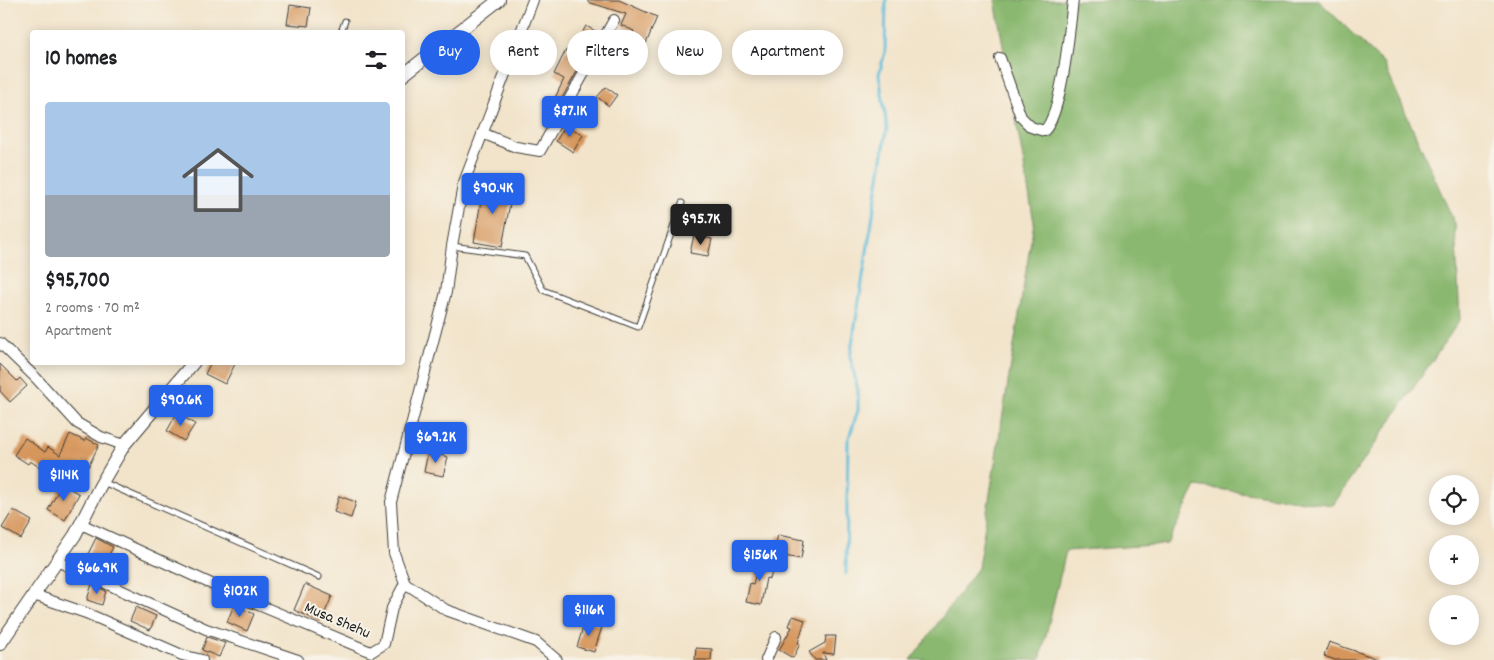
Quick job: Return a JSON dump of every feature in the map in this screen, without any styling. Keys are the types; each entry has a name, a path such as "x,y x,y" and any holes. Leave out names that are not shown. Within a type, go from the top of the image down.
{"street":[{"path":"405,74 499,0"},
{"path":"533,0 463,185 446,292 392,502 394,553 405,583 446,610 536,642 557,660"},
{"path":"1000,58 1021,117 1030,127 1044,131 1049,126 1056,104 1069,46 1072,0"},
{"path":"482,133 516,147 540,152 614,20"},
{"path":"0,343 36,378 77,423 101,437 124,445"},
{"path":"0,644 81,524 124,445 191,365"},
{"name":"Musa Shehu","path":"81,524 242,598 372,652 384,644 392,608 405,583"},
{"path":"57,561 206,629 298,660"},
{"path":"34,595 86,613 182,655 202,660"},
{"path":"766,660 776,637"}],"lane":[{"path":"342,30 345,21"},
{"path":"452,246 525,256 543,290 638,327 682,203"},
{"path":"103,482 318,577"}],"green space":[{"path":"995,0 1318,0 1384,64 1455,224 1460,320 1333,505 1196,486 1167,544 1066,551 1040,660 911,660 978,568 1034,222"}],"building":[{"path":"588,0 619,0 657,17 648,39 648,30 632,30 621,25 626,14 588,2"},
{"path":"290,5 311,8 308,26 287,24"},
{"path":"586,26 593,30 584,30"},
{"path":"566,50 567,75 575,75 559,103 554,100 564,79 556,75 557,68"},
{"path":"606,87 617,95 609,106 597,97"},
{"path":"566,125 583,135 573,152 556,141"},
{"path":"484,183 513,187 502,247 474,242"},
{"path":"694,235 712,239 708,256 690,253"},
{"path":"0,364 17,381 20,378 27,386 10,402 0,391"},
{"path":"210,365 234,365 225,384 205,374"},
{"path":"177,413 195,424 184,441 167,431"},
{"path":"70,434 85,441 86,438 99,445 88,467 81,463 69,486 30,461 28,464 14,455 25,438 45,452 48,447 60,455"},
{"path":"428,452 448,457 443,476 424,472"},
{"path":"62,484 79,494 65,520 48,510"},
{"path":"339,496 356,502 351,518 334,512"},
{"path":"13,510 32,521 21,539 2,528"},
{"path":"778,535 804,540 801,559 773,554"},
{"path":"96,538 113,547 102,569 85,560"},
{"path":"760,558 775,562 770,579 766,578 761,605 746,602 750,583 753,584"},
{"path":"92,584 106,591 102,605 87,600"},
{"path":"305,584 332,596 321,622 294,610"},
{"path":"234,605 254,614 247,631 227,622"},
{"path":"136,607 156,616 150,630 130,621"},
{"path":"793,616 805,620 798,643 800,644 793,658 779,650 792,627 789,626"},
{"path":"585,621 602,627 594,652 577,647"},
{"path":"826,636 836,636 834,654 823,653 826,660 815,660 809,652 825,643"},
{"path":"207,637 225,643 219,657 202,650"},
{"path":"1329,642 1378,659 1335,660 1324,656"},
{"path":"696,648 712,649 711,660 695,660"}],"waterway":[{"path":"846,574 848,441 858,410 858,390 850,357 887,128 879,74 885,52 886,0"}]}
